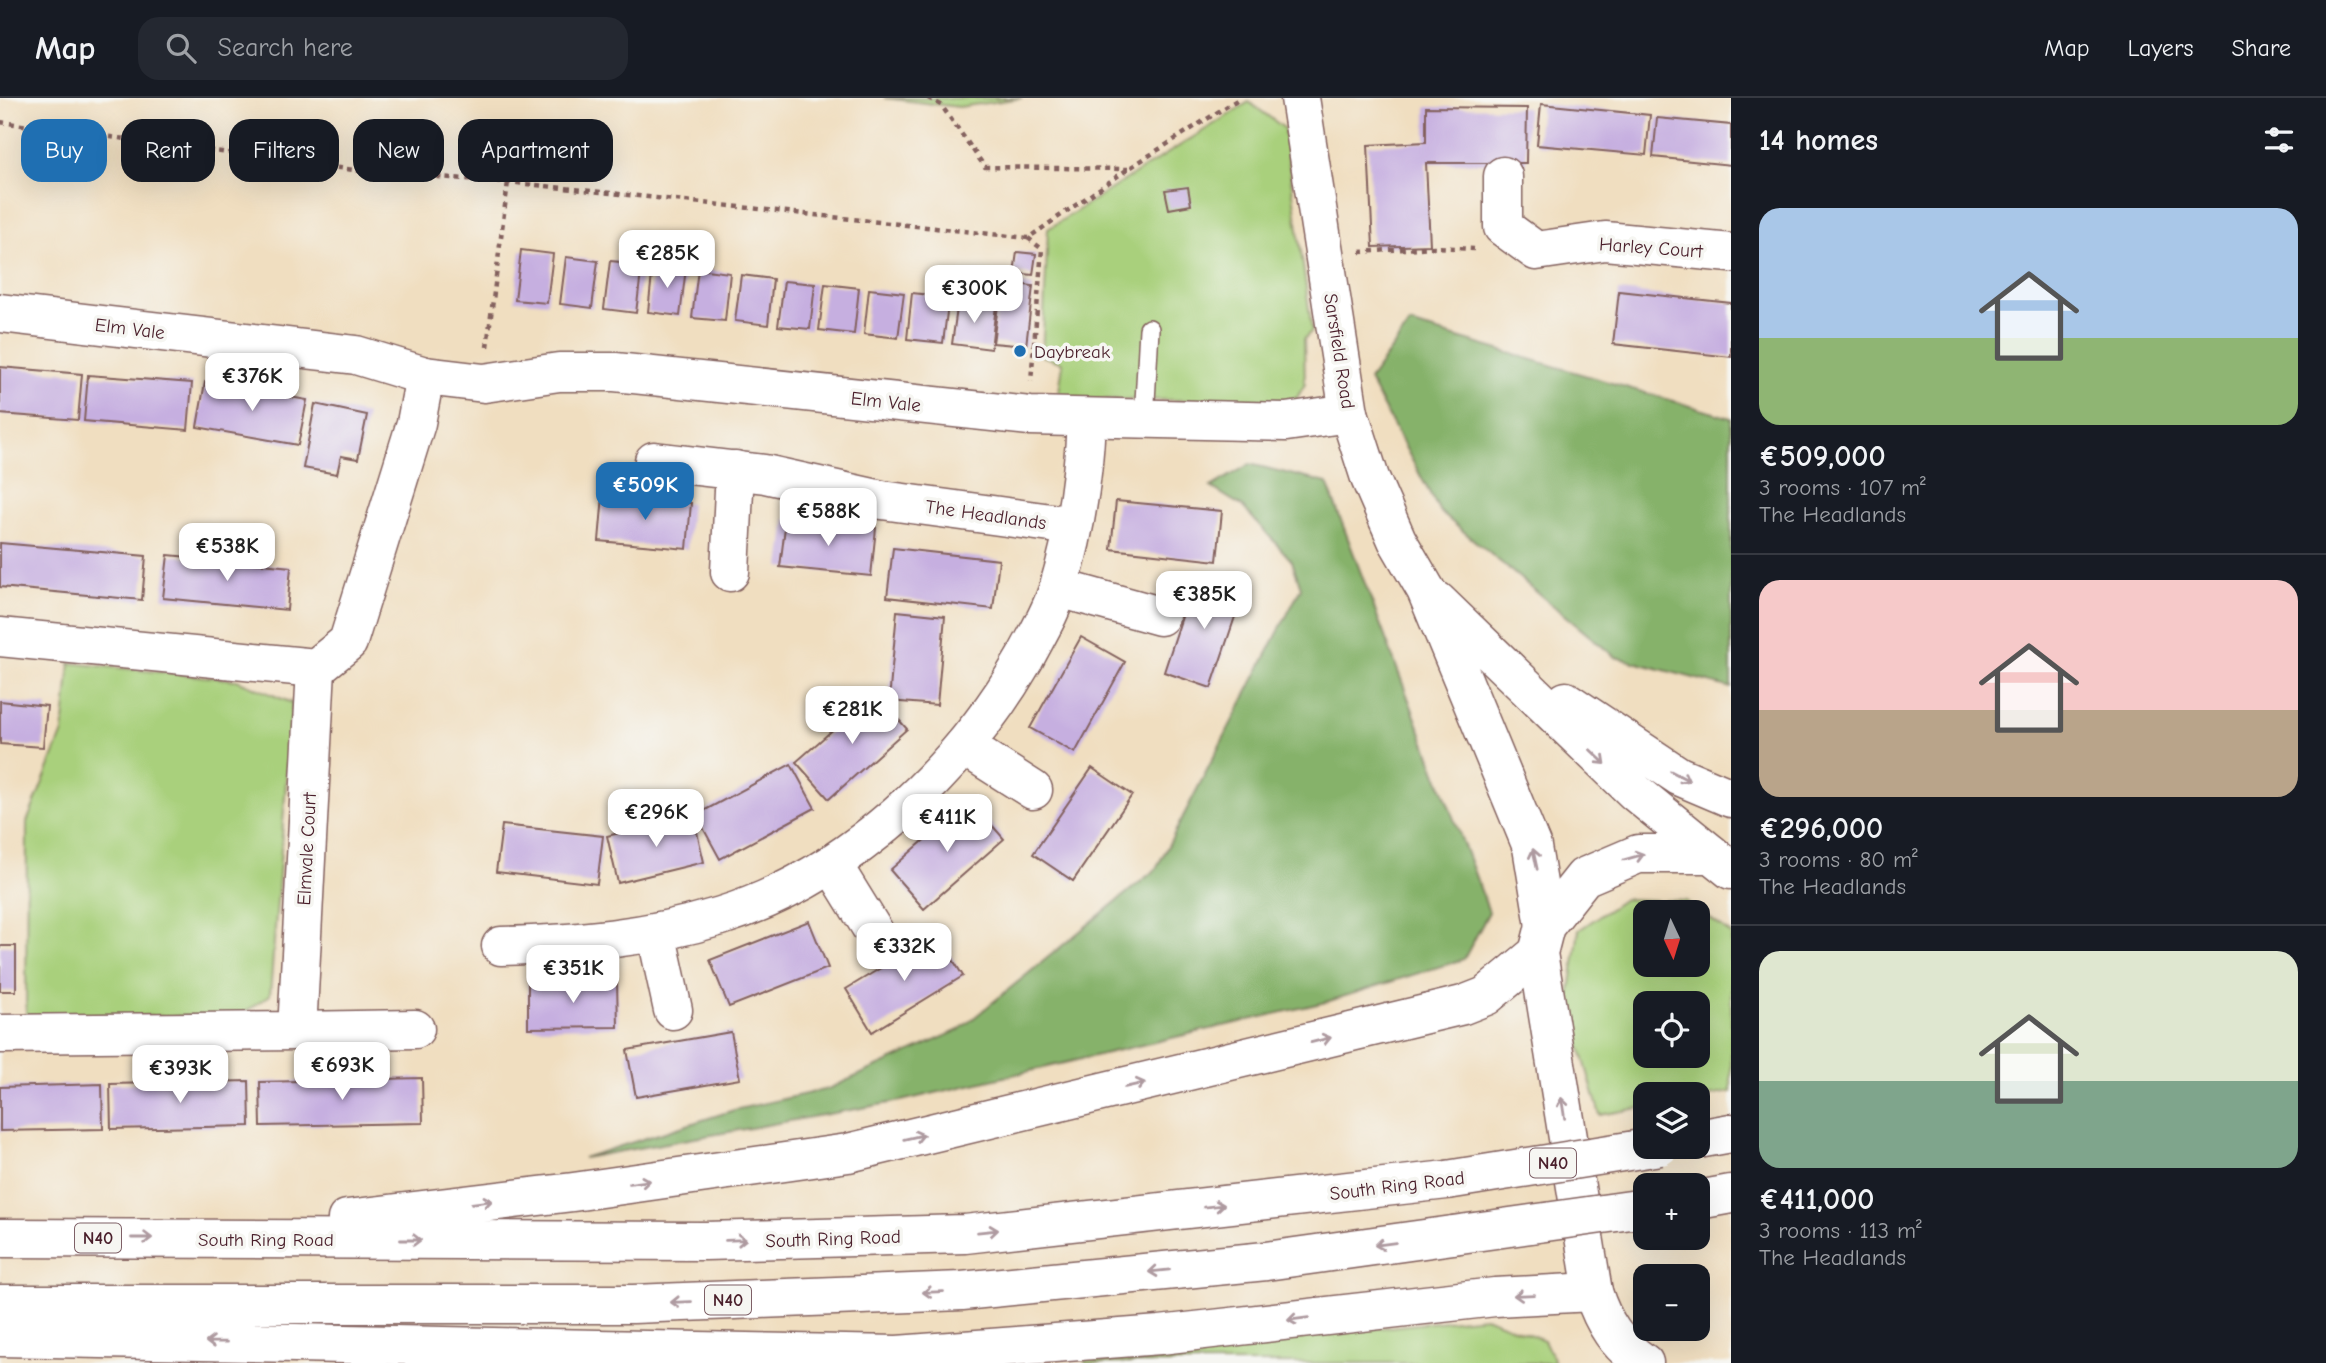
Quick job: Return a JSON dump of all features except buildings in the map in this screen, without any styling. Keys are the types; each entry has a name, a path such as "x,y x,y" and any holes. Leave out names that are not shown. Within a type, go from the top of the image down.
{"main road":[{"name":"Sarsfield Road","path":"1300,98 1349,413 1370,478 1396,540 1426,590 1532,847 1541,940 1597,1306"},
{"path":"1503,176 1503,227 1536,251"},
{"name":"Harley Court","path":"1536,251 1605,241 1731,253"},
{"name":"Elm Vale","path":"0,313 356,355 425,376 484,383 559,372 615,372 1030,416 1286,422 1349,413"},
{"path":"0,637 316,668 348,642 416,423 425,376"},
{"name":"The Headlands","path":"501,946 575,944 656,932 722,916 832,864 874,834 964,746 998,705 1038,635 1059,588 1073,526 1085,455 1086,419"},
{"name":"The Headlands","path":"654,461 765,474 881,500 1073,526"},
{"path":"730,572 735,470"},
{"path":"1059,588 1160,616"},
{"name":"Sarsfield Road","path":"1426,590 1635,792 1721,862"},
{"path":"1480,643 1679,776 1731,799"},
{"name":"Elmvale Court","path":"296,1031 316,668"},
{"path":"964,746 1033,790"},
{"path":"195,1238 573,1192 848,1153 1463,1005 1486,996 1541,940 1584,877 1638,853 1721,862"},
{"path":"832,864 874,932"},
{"path":"656,932 673,1010"},
{"path":"0,1034 415,1029"},
{"path":"1710,1137 1731,1133"},
{"name":"South Ring Road","path":"0,1238 705,1241 965,1234 1447,1180 1633,1150"},
{"path":"1710,1197 1731,1194"},
{"name":"N40","path":"0,1304 633,1304 962,1291 1266,1261 1633,1210"},
{"path":"0,1337 911,1359 1160,1335 1495,1297 1597,1306"},
{"path":"1597,1306 1603,1363"},
{"path":"1597,1306 1623,1347 1644,1363"}],"lane":[{"path":"1144,420 1149,328"}],"path":[{"path":"929,98 941,105 985,167 1128,169"},
{"path":"1028,238 1128,169 1240,98"},
{"path":"0,122 369,172 458,178"},
{"path":"484,383 508,182 1028,238 1042,249 1030,416"},
{"path":"1325,255 1434,247 1536,251"}],"green space":[{"path":"884,98 1022,98 959,107"},
{"path":"1249,102 1284,128 1312,331 1304,339 1305,384 1295,401 1058,399 1063,363 1042,356 1048,229"},
{"path":"1410,324 1731,418 1731,688 1615,657 1440,512 1369,380"},
{"path":"1250,464 1327,483 1489,912 1464,959 1326,1002 901,1101 583,1158 734,1110 828,1089 959,1030 1156,869 1301,588 1292,561 1243,507 1211,487"},
{"path":"70,663 237,680 292,703 270,995 238,1017 26,1015 27,822 63,732"},
{"path":"1624,899 1655,900 1633,900 1633,977 1710,977 1710,919 1731,934 1731,1092 1710,1096 1710,1082 1633,1082 1633,1109 1600,1115 1568,1004 1579,930"},
{"path":"1485,1317 1544,1340 1555,1363 1085,1363 1085,1359"}],"place":[{"name":"Daybreak","path":"1020,351"}]}
